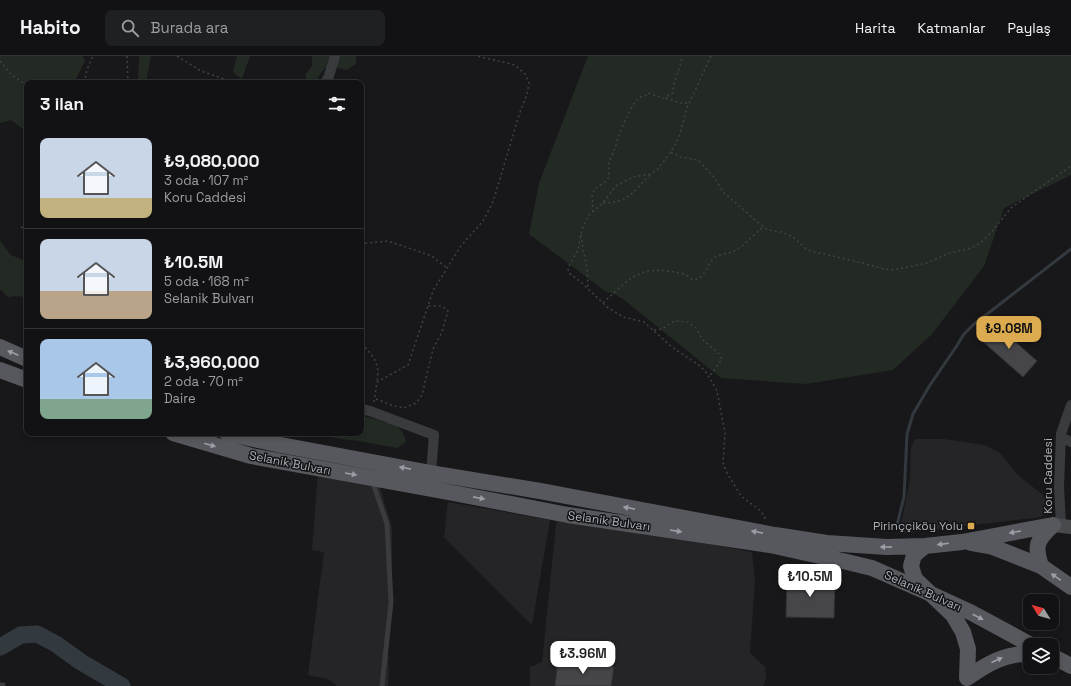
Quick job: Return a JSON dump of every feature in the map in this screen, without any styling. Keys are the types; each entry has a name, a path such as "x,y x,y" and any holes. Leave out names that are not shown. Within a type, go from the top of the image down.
{"main road":[{"path":"0,347 24,358"},
{"path":"0,370 24,379"},
{"name":"Selanik Bulvarı","path":"183,436 251,456 568,515 770,546 872,568 931,594 1023,640"},
{"name":"Selanik Bulvarı","path":"240,436 431,473 548,492 826,544 887,547 925,546 962,542"},
{"path":"962,542 1062,526"},
{"path":"1041,566 1036,553 1038,541 1045,533 1062,526"},
{"path":"962,542 993,548 1041,566 1071,587"},
{"path":"925,546 914,555 911,566 915,579 953,615 963,632 968,649 965,682"},
{"path":"965,682 988,664 1008,655 1023,654"},
{"path":"1059,660 1071,666"}],"street":[{"path":"327,80 335,56"},
{"name":"Koru Caddesi","path":"1062,526 1059,487 1061,437 1071,405"},
{"path":"365,410 434,435 431,473"},
{"path":"1061,437 1071,442"}],"lane":[{"path":"375,478 374,486 387,524 391,602 382,686"}],"path":[{"path":"85,80 93,56"},
{"path":"127,56 128,80"},
{"path":"177,56 201,71 227,80"},
{"path":"377,382 408,365 433,291 467,238 482,221 493,202 519,115 527,94 529,83 525,74 515,65 477,56"},
{"path":"664,97 673,93 682,56"},
{"path":"603,203 614,203 623,200 631,195 651,174 657,170 679,136 689,103 712,56"},
{"path":"0,61 24,84"},
{"path":"593,212 592,194 596,188 605,182 609,177 609,162 620,132 635,102 640,97 648,94 664,97 680,103 689,103"},
{"path":"670,152 698,160 714,177 724,193 768,230 788,234 800,242 805,248 820,254 863,263 884,270 893,270 927,263 950,253 971,248 988,236 1011,208 1071,166"},
{"path":"651,174 633,177 623,181 611,190 603,203 584,222 578,250 568,269 569,273 588,288 603,303 624,317 644,322 672,347 700,366 709,377 716,389 720,408 724,433 723,463 726,473 741,496 761,511 775,535"},
{"path":"603,303 630,279 648,271 664,270 685,274 692,280 696,280 701,277 714,258 734,251 763,227"},
{"path":"581,233 587,263 588,288"},
{"path":"364,244 388,241 432,256 447,268"},
{"path":"375,399 404,408 416,403 422,395 432,349 442,332 448,310 442,306 428,306"},
{"path":"654,330 662,329 674,321 688,322 693,325 702,339 719,354 722,359 709,377"},
{"path":"364,347 372,354 379,370 375,399 365,410"}],"shaded area":[{"path":"0,56 83,56 85,61 76,80 24,80 24,130 11,120 0,123"},
{"path":"139,56 151,56 147,80 138,80"},
{"path":"237,56 250,56 242,79 233,71"},
{"path":"312,56 356,56 356,64 346,70 335,67 325,68 320,74 318,80 305,80 306,74 312,66"},
{"path":"588,56 1071,56 1071,175 1004,208 984,266 932,334 893,370 806,384 721,378 623,299 605,291 529,234 539,183"},
{"path":"0,241 11,255 24,260 24,297 18,296 8,297 0,289"},
{"path":"364,417 396,426 403,432 406,442 397,448 353,440 355,441 323,436 364,436"},
{"path":"915,439 944,439 985,445 1000,453 1019,476 1043,495 1052,506 1041,517 899,534 910,480 911,447"},
{"path":"318,472 378,481 392,527 392,561 387,621 389,672 388,686 337,686 328,679 308,675 324,552 312,550"},
{"path":"448,502 550,520 532,625 444,537"},
{"path":"557,515 752,552 755,581 750,653 765,667 766,679 763,686 530,686 530,667 542,662"}],"building":[{"path":"995,324 1037,361 1023,377 981,340"},
{"path":"787,579 835,580 834,618 786,617"},
{"path":"558,660 614,667 611,686 555,686"}],"waterway":[{"path":"896,529 904,497 907,434 913,414 930,385 964,334 973,325 1071,249"},
{"path":"0,647 21,635 37,634 56,644 81,662 122,686"}],"place":[{"name":"Pirinççiköy Yolu","path":"971,526"}]}
